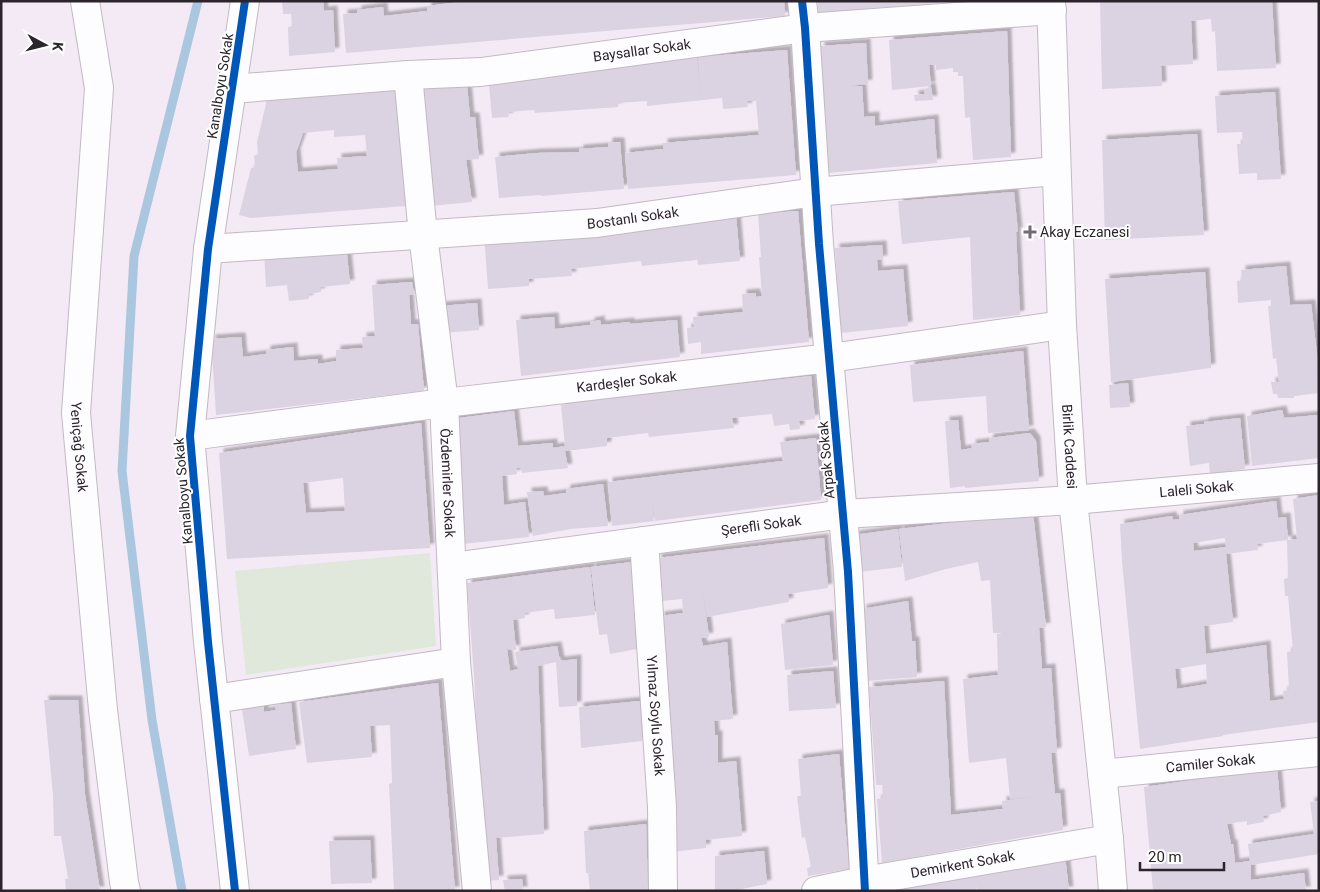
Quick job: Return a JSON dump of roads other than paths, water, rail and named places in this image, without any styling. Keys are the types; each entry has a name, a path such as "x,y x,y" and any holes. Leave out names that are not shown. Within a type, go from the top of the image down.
{"street":[{"name":"Yeniçağ Sokak","path":"84,1 99,88 76,413 103,710 126,891"},
{"name":"Kanalboyu Sokak","path":"235,891 214,699 190,436 208,249 245,1"},
{"name":"Arpak Sokak","path":"802,1 815,192 844,514 864,886"},
{"name":"Baysallar Sokak","path":"232,89 408,75 481,72 805,28 1052,6"},
{"name":"Birlik Caddesi","path":"1052,6 1062,325 1073,500 1110,839 1113,891"},
{"name":"Özdemirler Sokak","path":"408,75 423,235 444,403 456,662 477,891"},
{"name":"Bostanlı Sokak","path":"208,249 597,224 815,192 1056,171"},
{"name":"Kardeşler Sokak","path":"190,436 444,403 830,358 1062,325"},
{"name":"Laleli Sokak","path":"1073,500 1319,478"},
{"name":"Şerefli Sokak","path":"452,567 844,514 1073,500"},
{"name":"Yılmaz Soylu Sokak","path":"644,541 662,807 664,891"},
{"path":"214,699 456,662"},
{"name":"Camiler Sokak","path":"1102,774 1319,752"},
{"name":"Demirkent Sokak","path":"816,891 864,886 1110,839"}],"waterway":[{"path":"182,891 152,720 122,471 134,256 198,1"}],"place":[{"name":"Akay Eczanesi","path":"1030,232"}]}
